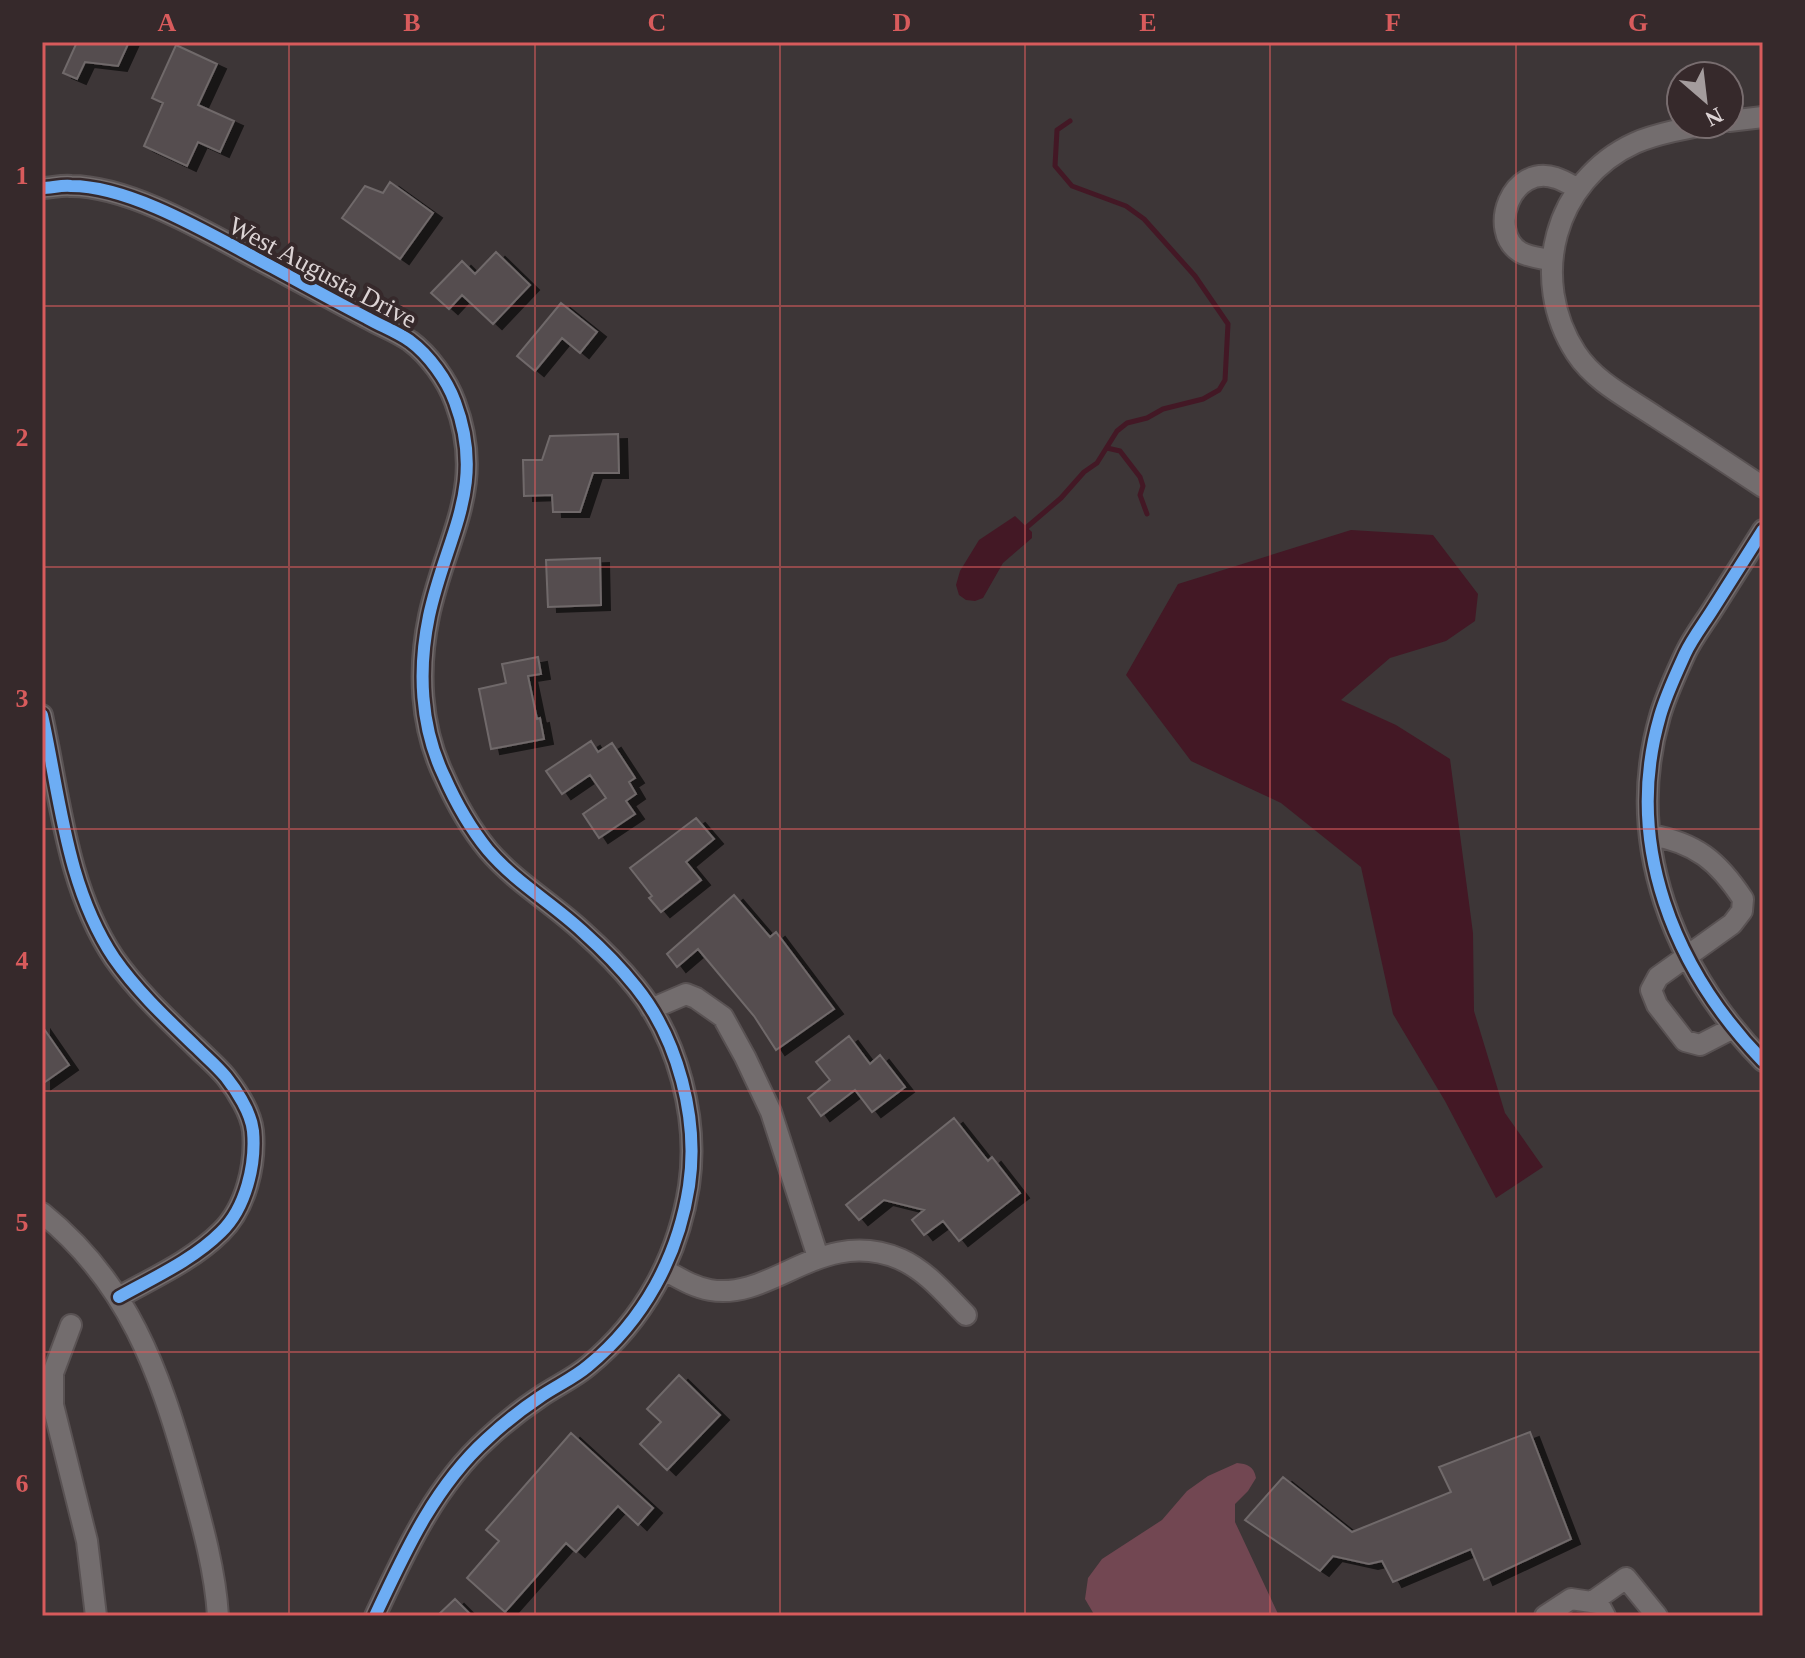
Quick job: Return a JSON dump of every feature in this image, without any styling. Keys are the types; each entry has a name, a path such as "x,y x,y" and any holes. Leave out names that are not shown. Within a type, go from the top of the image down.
{"street":[{"path":"1665,135 1636,142 1604,162 1578,189 1558,225 1550,260 1555,305 1576,353 1603,382 1763,487"},
{"path":"1550,260 1518,251 1508,237 1505,219 1510,195 1522,180 1541,176 1554,177 1578,189"},
{"name":"West Augusta Drive","path":"42,188 72,185 108,191 156,208 413,343 448,384 465,428 468,475 461,513 429,615 422,675 425,717 440,769 486,848 516,878 581,930 637,988 666,1033 684,1090 691,1134 690,1180 682,1225 649,1298 617,1339 585,1369 535,1400 486,1439 443,1486 408,1547 375,1616"},
{"path":"1763,530 1686,651 1660,717 1648,787 1651,835 1661,897 1685,957 1733,1028 1763,1061"},
{"path":"42,715 71,860 85,900 106,943 151,1003 225,1076 253,1128 252,1162 244,1196 222,1232 179,1263 119,1297"},
{"path":"1651,835 1679,840 1692,846 1722,871 1743,899 1742,911 1732,924 1658,977 1651,990 1657,1005 1685,1041 1700,1045 1733,1028"},
{"path":"651,1009 686,994 723,1017 771,1112 818,1257"},
{"path":"42,1213 70,1235 99,1268 119,1297 142,1341 169,1407 195,1498 213,1572 218,1616"},
{"path":"664,1270 689,1284 710,1290 736,1291 833,1252 872,1252 900,1259 929,1277 966,1315"},
{"path":"71,1325 53,1373 53,1405 87,1541 96,1616"},
{"path":"1545,1616 1571,1599 1599,1609 1626,1578 1657,1616"}],"shaded area":[{"path":"1015,516 1032,532 1032,538 1003,563 983,598 966,600 959,595 956,585 960,571 979,540"},
{"path":"1351,530 1433,535 1478,594 1475,621 1446,641 1390,658 1341,700 1396,725 1450,759 1473,933 1474,1011 1505,1113 1543,1167 1496,1198 1445,1101 1393,1014 1361,867 1281,803 1191,761 1126,675 1178,584"},
{"path":"1237,1463 1250,1466 1256,1478 1235,1504 1235,1522 1279,1616 1095,1616 1085,1599 1088,1578 1102,1559 1162,1520 1187,1491 1208,1476"}],"building":[{"path":"77,42 129,42 118,66 85,62 77,79 63,73"},
{"path":"176,45 217,64 198,105 234,121 220,152 198,142 187,166 144,146 163,103 152,98"},
{"path":"390,182 433,213 400,259 342,218 365,186 383,193"},
{"path":"496,252 530,285 493,324 462,295 449,309 431,293 462,261 475,274"},
{"path":"561,303 597,332 580,353 562,338 535,371 517,356"},
{"path":"618,434 619,473 593,473 580,512 553,512 552,495 524,496 523,460 542,460 550,436"},
{"path":"600,558 601,605 548,607 546,560"},
{"path":"538,657 541,674 528,676 544,739 491,749 479,689 506,683 502,664"},
{"path":"591,741 598,752 612,743 635,778 629,782 636,794 626,801 635,814 599,838 583,814 606,798 590,775 562,794 546,771"},
{"path":"696,818 714,839 686,862 701,880 661,912 630,868"},
{"path":"734,895 770,937 776,932 834,1009 776,1050 754,1016 698,949 677,967 667,954"},
{"path":"42,1026 69,1065 42,1084"},
{"path":"849,1036 870,1064 880,1055 905,1087 872,1112 855,1090 821,1116 808,1098 830,1080 816,1062"},
{"path":"954,1118 988,1161 992,1157 1020,1193 959,1241 943,1221 924,1235 912,1220 924,1210 884,1200 859,1220 846,1205"},
{"path":"679,1375 720,1415 667,1470 640,1444 661,1422 647,1409"},
{"path":"1530,1432 1571,1539 1484,1580 1471,1549 1393,1582 1382,1561 1369,1564 1333,1556 1320,1571 1245,1520 1283,1477 1352,1532 1451,1492 1439,1467"},
{"path":"571,1433 653,1508 638,1525 618,1506 576,1552 566,1543 505,1612 467,1578 499,1541 486,1530"},
{"path":"455,1599 472,1616 437,1616"}],"waterway":[{"path":"1027,527 1097,463 1117,431 1127,423 1147,418 1163,409 1203,399 1219,390 1225,380 1228,324 1195,276 1144,219 1126,206 1072,186 1055,166 1057,130 1070,121"},
{"path":"1107,448 1120,451 1140,477 1143,486 1140,495 1147,514"}],"cycle path":[{"path":"42,188 96,188 175,216 405,338 437,368 455,402 464,432 467,460 460,511 436,587 423,656 423,697 436,757 458,805 488,850 589,937 636,987 663,1031 682,1081 691,1134 689,1186 684,1212 667,1262 642,1308 608,1348 583,1370 513,1417 468,1458 422,1522 375,1616"},
{"path":"1763,530 1691,643 1668,692 1650,764 1648,811 1653,857 1664,902 1682,945 1704,986 1763,1061"},
{"path":"42,715 75,871 98,930 132,982 226,1077 239,1095 253,1131 248,1185 230,1222 185,1260 119,1297"}]}
